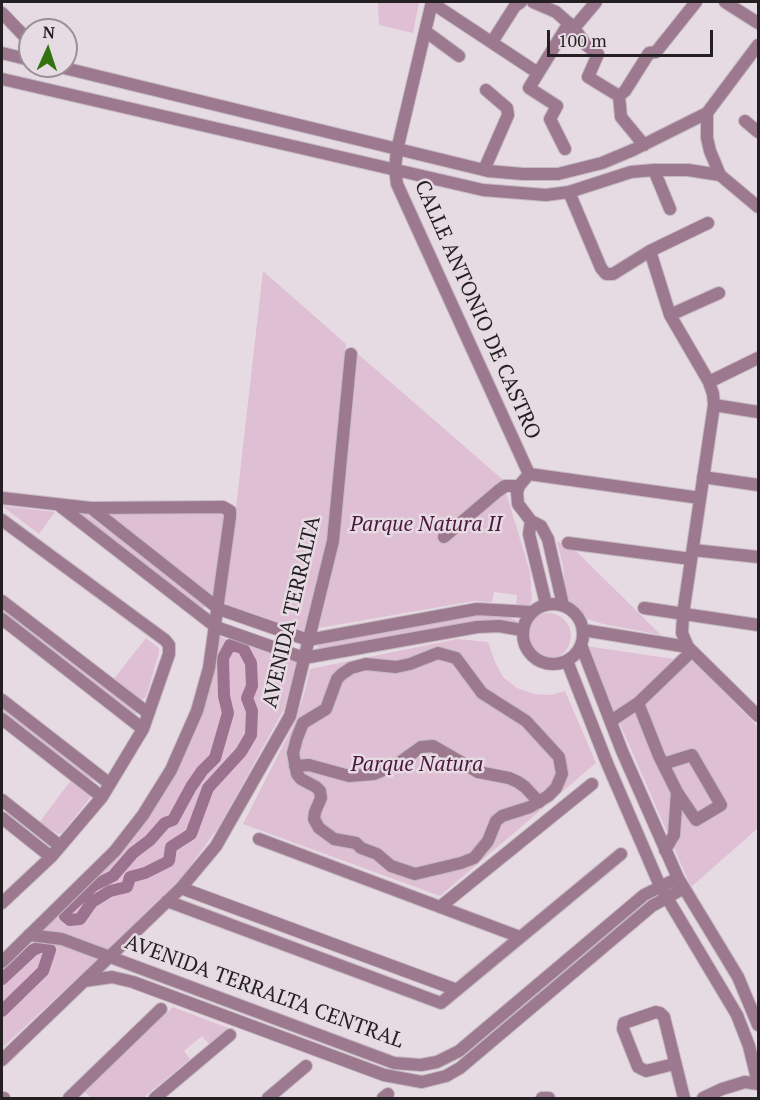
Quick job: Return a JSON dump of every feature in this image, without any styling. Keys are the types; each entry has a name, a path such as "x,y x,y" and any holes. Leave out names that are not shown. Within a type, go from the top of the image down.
{"street":[{"path":"432,2 538,73"},
{"name":"CALLE ANTONIO DE CASTRO","path":"432,2 397,150 395,169 397,184 529,474 519,486"},
{"path":"490,40 515,6 521,2"},
{"path":"533,2 556,12 572,26 586,45 598,54 588,77 619,96"},
{"path":"576,170 550,119 557,106 529,88 572,26 596,2"},
{"path":"619,96 625,91 649,53 656,52 696,2"},
{"path":"725,2 759,23"},
{"path":"2,13 18,30"},
{"path":"425,32 459,56"},
{"path":"78,71 484,170 523,174 558,174 602,163 644,145 707,113 759,45"},
{"path":"2,53 18,57"},
{"path":"2,79 483,189 546,195 569,192 632,172 688,170 720,175"},
{"path":"484,170 508,115 507,108 486,90"},
{"path":"619,96 621,117 644,145"},
{"path":"707,113 708,145 720,175 759,207"},
{"path":"745,121 759,132"},
{"path":"654,170 670,209"},
{"path":"569,192 601,268 606,274 613,274 650,251 708,223"},
{"path":"650,251 670,315 709,382 714,405 682,633 690,649 759,716"},
{"path":"670,315 719,293"},
{"name":"AVENIDA TERRALTA","path":"2,1060 181,888 216,846 290,716 333,541 351,354"},
{"path":"709,382 759,358"},
{"path":"714,405 759,412"},
{"path":"529,474 700,498"},
{"path":"703,477 759,485"},
{"path":"444,537 505,486 519,486 518,504 531,520 541,526 548,539 563,605"},
{"path":"2,498 91,508 223,507 230,510 219,609 209,668 197,711 171,770 143,815 115,851 2,962"},
{"path":"59,505 216,627 304,658 477,627 499,626 522,630"},
{"path":"91,508 219,609 308,640 477,609 531,612"},
{"path":"2,520 169,645 169,654 143,729 102,797 51,856 2,901"},
{"path":"531,520 529,534 546,604"},
{"path":"568,543 692,554 759,557"},
{"path":"2,601 148,713"},
{"path":"546,604 563,605 579,620 583,630 581,645 576,654 567,661 545,664 535,659 527,651 522,630 525,620 531,612 546,604"},
{"path":"644,608 759,625"},
{"path":"2,619 143,729"},
{"path":"583,630 690,649"},
{"path":"581,645 622,751 665,850 681,883 738,977 759,1025"},
{"path":"610,721 638,703 690,649"},
{"path":"438,653 456,658 482,693 526,722 559,757 562,769 561,779 556,788 539,802 502,816 496,821 483,848 474,858 415,874 391,866 377,854 361,848 356,843 334,839 319,828 314,819 321,798 320,791 301,779 295,766 293,753 303,723 326,709 337,679 342,674 351,668 366,664 396,667 410,664 438,653"},
{"path":"567,661 607,763 664,892 736,1014 757,1068 759,1083 745,1082 703,1098"},
{"path":"2,700 110,784"},
{"path":"638,703 663,764 677,792 696,820 721,805 692,755 663,764"},
{"path":"2,719 102,797"},
{"path":"295,766 318,767 349,776 374,774 396,765 421,747 433,746 478,772 518,782 539,802"},
{"path":"607,763 622,751"},
{"path":"440,907 592,784"},
{"path":"665,850 674,836 677,792"},
{"path":"2,800 60,846"},
{"path":"2,818 51,856"},
{"path":"259,839 520,937"},
{"path":"168,901 441,1003 621,854"},
{"name":"AVENIDA TERRALTA CENTRAL","path":"29,935 62,939 402,1065 429,1064 459,1051 644,895 664,892 681,883"},
{"path":"181,888 457,990"},
{"name":"AVENIDA TERRALTA CENTRAL","path":"83,981 112,977 133,982 384,1075 422,1082 434,1080 460,1068 652,906 664,892"},
{"path":"69,1098 161,1009"},
{"path":"509,1010 519,1020"},
{"path":"675,1064 646,1071 638,1067 623,1029 624,1023 660,1013 664,1017 684,1098"},
{"path":"155,1098 230,1035"},
{"path":"268,1098 306,1066"},
{"path":"745,1082 757,1068"},
{"path":"542,1098 549,1098"}],"green space":[{"path":"378,2 419,2 413,33 379,25"},
{"path":"263,271 346,344 327,540 304,631 225,604"},
{"name":"Parque Natura II","path":"358,354 502,479 530,572 532,600 530,605 516,605 517,595 494,592 492,602 474,601 319,628 339,543"},
{"path":"2,506 55,512 39,534"},
{"path":"81,510 206,607 201,608 81,515"},
{"path":"227,512 214,597 106,513"},
{"path":"557,541 577,552 661,635 603,624 588,619 573,608 566,595 563,566"},
{"path":"2,606 137,711 136,715 133,715 2,613"},
{"path":"548,613 564,620 571,636 564,652 548,659 532,652 525,636 532,620"},
{"path":"478,615 508,617 518,621 517,623 321,649 317,647 320,643"},
{"path":"220,637 297,661 284,709 220,825 183,876 107,950 43,930 127,846 154,810 196,728 209,690"},
{"path":"146,638 159,648 159,653 146,697 141,700 113,680"},
{"name":"Parque Natura","path":"457,639 488,642 503,677 517,688 534,694 551,695 565,691 596,763 440,896 243,824 293,726 310,669"},
{"path":"586,646 694,662 758,727 758,828 691,887"},
{"path":"2,707 93,780 88,780 2,713"},
{"path":"71,780 89,794 90,798 62,833 58,834 39,823"},
{"path":"31,941 57,943 99,958 2,1048 2,970"},
{"path":"173,1007 228,1028 209,1044 202,1036 184,1051 190,1059 143,1098 91,1098 84,1091"}],"waterway":[{"path":"230,645 243,648 251,663 252,686 247,698 252,711 251,735 241,752 208,788 191,834 171,847 169,861 145,873 130,877 127,887 110,891 92,902 80,919 70,920 65,916 67,910 93,886 113,876 133,853 150,840 165,823 173,820 191,787 215,758 228,713 224,696 223,658 230,645"},
{"path":"2,979 33,950 42,946 50,950 43,971 2,1011"}]}
